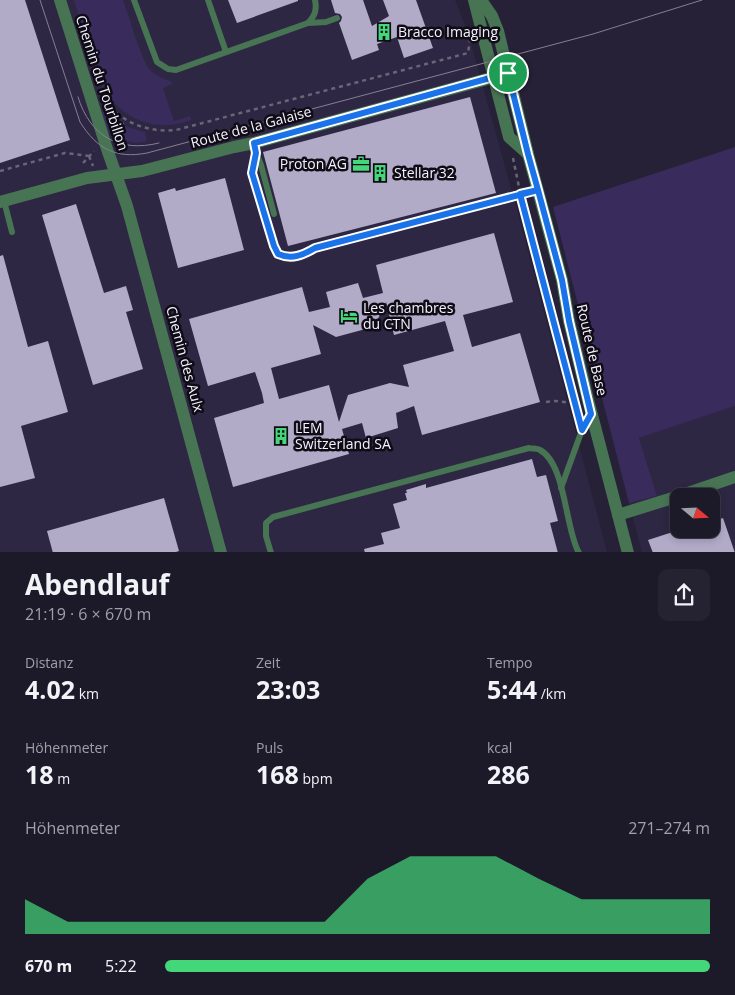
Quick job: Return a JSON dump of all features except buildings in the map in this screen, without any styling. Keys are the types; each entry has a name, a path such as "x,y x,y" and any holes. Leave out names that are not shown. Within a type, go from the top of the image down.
{"street":[{"name":"Chemin du Tourbillon","path":"60,0 116,175"},
{"path":"474,0 509,137 528,154"},
{"name":"Route de Base","path":"482,0 492,16 498,31 528,154 562,280 569,321 591,414 628,552"},
{"name":"Route de la Galaise","path":"2,202 87,178 142,171 234,147 255,148 508,73"},
{"name":"Chemin des Aulx","path":"116,175 125,198 222,552"},
{"path":"703,488 735,477"},
{"path":"618,516 670,499"}],"lane":[{"path":"134,0 156,62 168,69 176,70 308,23 326,22 337,18"},
{"path":"208,0 226,52"},
{"path":"308,23 314,17 317,7 315,0"},
{"path":"255,148 252,173 274,246 278,254 292,258 315,248 538,190"},
{"path":"255,148 274,214"},
{"path":"2,202 12,232"},
{"path":"561,488 582,430 591,414"},
{"path":"271,552 266,536 266,523 274,517 529,448 540,449 551,460 579,552"}],"path":[{"path":"102,97 117,114 136,125 160,131 176,130 468,54 470,40"},
{"path":"509,137 520,194 573,402 546,402"},
{"path":"0,171 65,153 89,156 83,163"}],"shaded area":[{"path":"0,0 455,0 468,33 516,206 607,552 0,552"},
{"path":"74,0 123,0 147,65 155,74 171,81 172,84 163,88 174,121 190,116 191,120 173,125 144,122 128,114 113,102 107,95 94,66"},
{"path":"107,110 118,121 118,124 108,134 100,113"},
{"path":"125,126 145,132 147,141 136,143 116,138"},
{"path":"735,147 735,406 639,438 657,496 629,503 553,207"},
{"path":"735,406 735,552 642,552 629,503 657,496 639,438"}],"tram line":[{"path":"40,0 80,122 100,145 108,150 126,154 147,153 593,34 702,0"},
{"path":"78,97 83,111 90,122 108,138 131,146 159,143"}],"place":[{"name":"Bracco Imaging","path":"384,32"},
{"name":"Proton AG","path":"361,164"},
{"name":"Stellar 32","path":"380,173"},
{"name":"Les chambres du CTN","path":"349,316"},
{"name":"LEM Switzerland SA","path":"281,436"}],"route":[{"path":"508,73 254,143 256,153 252,173 274,246 278,254 292,258 315,248 407,223 538,190 562,280 569,321 591,414 582,430 520,194 538,190 508,73"}]}
